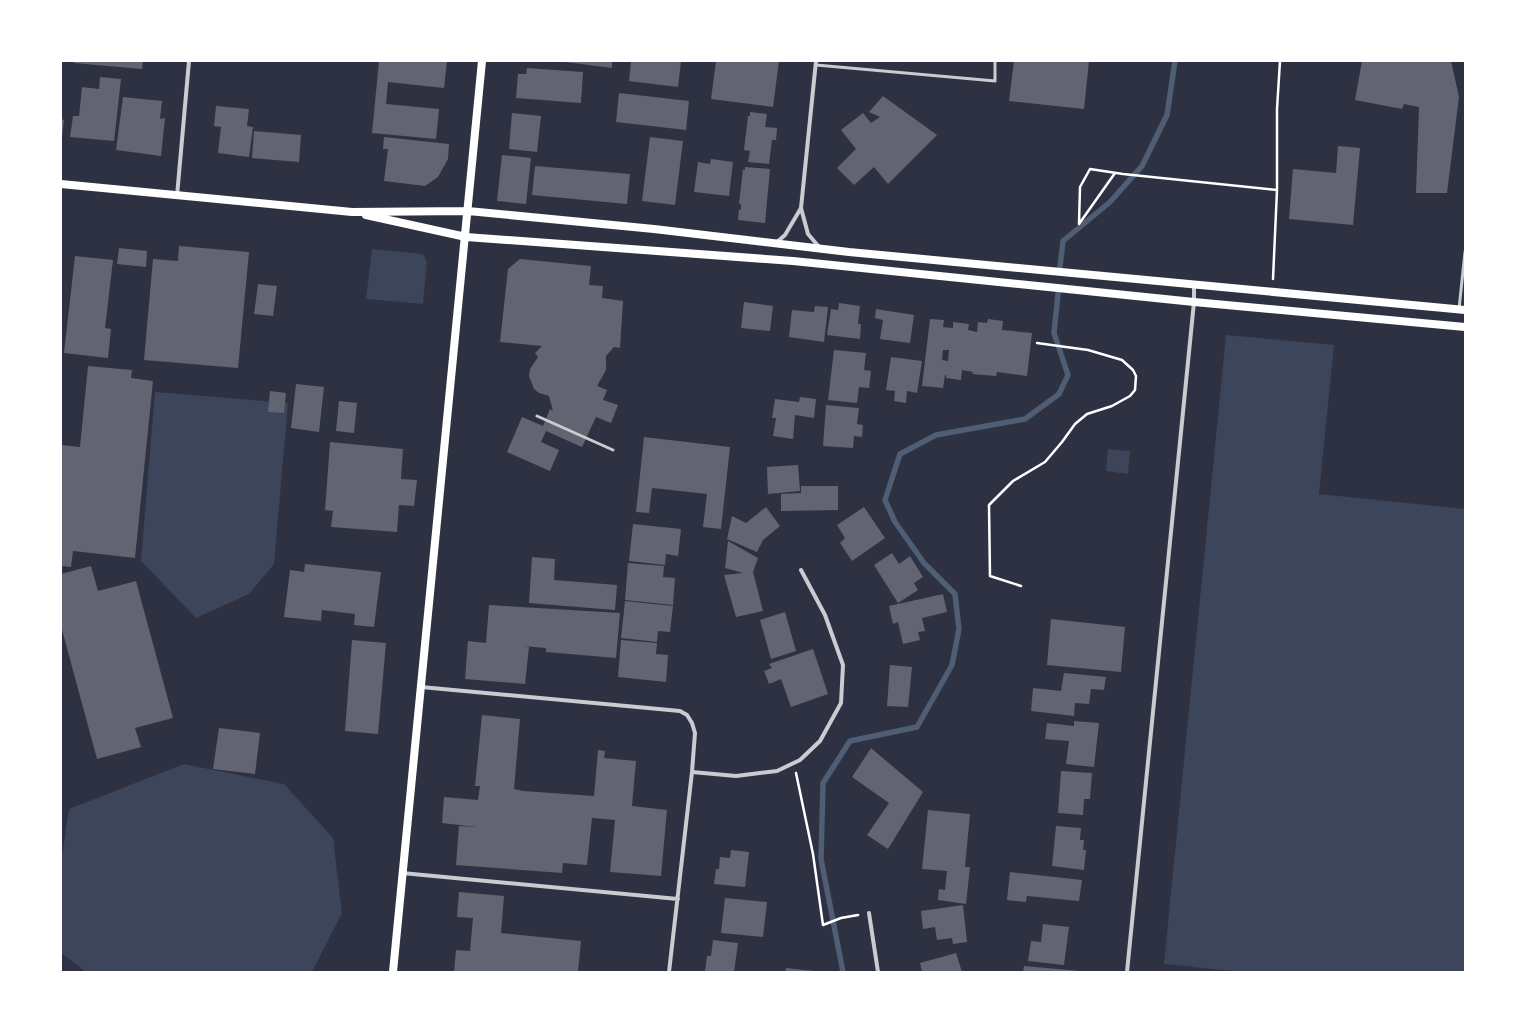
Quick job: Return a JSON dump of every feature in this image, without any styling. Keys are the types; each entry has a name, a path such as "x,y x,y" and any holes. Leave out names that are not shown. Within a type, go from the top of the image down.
{"main road":[{"path":"393,972 482,61"},
{"path":"61,184 352,212 468,211 654,229 821,248 1462,310"},
{"path":"352,212 466,237 797,261 1111,294 1465,327"}],"street":[{"path":"177,196 189,61"},
{"path":"776,243 785,235 800,208 816,63"},
{"path":"800,208 808,234 821,248"},
{"path":"1127,972 1194,302 1194,285"},
{"path":"692,772 736,776 777,771 800,760 820,741 840,703 843,665 825,615 802,570"},
{"path":"421,687 680,711 687,715 692,723 695,733 692,772 669,972"},
{"path":"402,873 678,899"},
{"path":"869,913 878,972"}],"lane":[{"path":"816,63 995,81 996,61"},
{"path":"1462,310 1465,252"},
{"path":"537,416 613,450"}],"path":[{"path":"1272,292 1277,190 1277,109 1280,61"},
{"path":"1115,173 1079,224 1080,187 1090,169 1148,177 1277,190"},
{"path":"1021,586 990,576 989,505 1013,481 1045,462 1075,424 1087,414 1112,406 1130,396 1135,390 1136,376 1128,364 1108,355 1083,349 1037,343"},
{"path":"794,763 813,854 823,925 841,918 869,913"}],"shaded area":[{"path":"372,249 423,254 427,262 423,304 366,299"},
{"path":"1226,335 1334,345 1319,494 1465,509 1465,972 1242,972 1164,964"},
{"path":"155,392 288,403 274,564 249,594 196,618 141,561"},
{"path":"1108,449 1130,451 1128,474 1106,471"},
{"path":"184,764 284,784 333,838 342,913 312,972 86,972 61,953 61,862 69,809"}],"building":[{"path":"74,61 143,61 142,69 74,63"},
{"path":"379,61 447,61 444,88 388,82 386,104 439,109 436,139 372,133"},
{"path":"558,61 612,61 612,68"},
{"path":"631,61 681,61 678,87 629,81"},
{"path":"716,61 779,61 773,107 711,99"},
{"path":"1014,61 1089,61 1084,109 1009,101"},
{"path":"1362,61 1451,61 1459,97 1447,193 1416,193 1419,107 1404,104 1402,109 1355,100"},
{"path":"527,68 583,72 581,103 516,98 518,74 526,74"},
{"path":"100,77 121,79 114,141 70,137 73,116 79,116 82,87 99,89"},
{"path":"619,93 689,101 686,130 616,122"},
{"path":"883,96 937,135 888,184 874,167 854,185 837,168 856,149 841,130 863,113 871,123 880,117 869,112"},
{"path":"123,97 162,101 160,119 165,118 161,156 116,150"},
{"path":"216,106 249,109 247,126 253,127 249,157 218,153 221,127 214,126"},
{"path":"750,112 767,114 765,127 777,128 776,140 772,140 769,164 748,162 750,151 744,150 748,116 750,116"},
{"path":"512,113 541,116 537,152 509,149"},
{"path":"61,119 64,120 62,137 61,137"},
{"path":"254,131 301,135 299,162 252,158"},
{"path":"384,137 449,144 448,159 438,177 425,186 384,181 388,149 383,149"},
{"path":"650,137 683,141 675,205 642,201"},
{"path":"1338,146 1360,148 1353,225 1289,219 1293,169 1336,173"},
{"path":"502,155 531,158 526,204 497,201"},
{"path":"711,159 733,162 729,196 694,192 698,162 710,164"},
{"path":"535,166 630,174 627,204 532,195"},
{"path":"745,167 770,169 765,223 738,220 739,209 741,210 741,204 739,204 743,169 745,170"},
{"path":"179,246 249,252 238,368 144,360 153,259 178,261"},
{"path":"119,248 147,251 146,267 117,264"},
{"path":"75,256 113,260 105,328 111,329 108,358 64,353"},
{"path":"520,259 591,266 589,285 603,286 602,298 623,301 620,348 614,347 606,356 606,370 597,386 607,390 603,400 618,405 611,423 596,417 582,447 546,431 541,442 559,450 550,471 507,452 522,417 543,426 550,409 553,411 549,396 539,393 534,389 529,376 530,369 538,357 535,353 542,346 500,342 508,269"},
{"path":"258,284 277,286 273,316 254,314"},
{"path":"744,302 773,306 770,331 741,328"},
{"path":"839,303 860,306 858,324 861,324 860,339 827,335 831,309 838,310"},
{"path":"815,306 828,307 824,342 789,337 792,310 814,312"},
{"path":"876,309 914,315 910,343 880,339 883,320 875,318"},
{"path":"930,319 944,320 943,327 953,328 953,322 969,324 968,330 977,332 978,322 987,323 988,319 1003,321 1002,330 1032,333 1027,376 997,372 996,376 972,374 973,372 962,370 961,380 946,378 945,375 943,388 922,386","holes":["943,350 949,350 948,361 942,360"]},
{"path":"834,350 866,353 864,370 871,371 869,388 859,387 857,403 828,400"},
{"path":"891,357 922,361 917,393 907,391 906,403 894,401 895,391 886,390"},
{"path":"88,366 132,370 131,378 153,381 135,558 73,551 71,567 61,566 61,445 80,447"},
{"path":"296,384 324,387 319,432 291,428"},
{"path":"270,391 286,393 284,413 268,412"},
{"path":"800,397 816,399 814,418 795,415 793,439 773,436 776,418 772,418 775,399 799,402"},
{"path":"339,401 357,403 354,433 336,431"},
{"path":"826,405 859,408 857,424 863,425 862,437 854,436 853,448 823,446"},
{"path":"644,437 730,447 721,529 703,527 707,494 652,488 649,513 636,512"},
{"path":"330,442 403,449 401,479 417,480 414,506 399,505 397,532 331,527 333,511 325,510"},
{"path":"798,465 800,491 768,494 767,467"},
{"path":"801,486 838,486 838,510 781,511 781,494 801,493"},
{"path":"766,507 780,526 763,540 757,552 727,539 732,516 746,523"},
{"path":"864,507 885,538 852,561 840,543 845,538 837,525"},
{"path":"633,524 681,529 678,556 666,554 665,565 629,561"},
{"path":"728,541 758,558 753,572 763,611 736,617 724,575 743,573 725,568"},
{"path":"892,553 899,564 910,556 923,577 914,583 918,590 898,603 874,565"},
{"path":"532,557 555,559 554,580 617,585 615,610 529,603"},
{"path":"628,563 664,566 663,577 675,578 673,605 625,600"},
{"path":"305,564 381,572 374,627 354,625 355,614 322,610 321,621 284,617 290,570 304,572"},
{"path":"91,566 98,591 136,581 173,718 135,728 141,747 97,759 61,626 61,574"},
{"path":"943,594 947,612 922,618 925,631 918,632 920,640 903,644 898,622 893,624 889,606"},
{"path":"625,601 673,606 670,632 658,631 657,642 621,638"},
{"path":"489,605 620,613 616,658 546,652 546,648 522,646 529,647 525,684 465,679 468,641 486,643"},
{"path":"785,612 796,651 771,659 760,620"},
{"path":"1051,619 1125,627 1121,672 1047,665"},
{"path":"352,640 386,643 378,734 345,731"},
{"path":"621,640 657,643 656,654 668,655 666,682 618,677"},
{"path":"813,649 828,694 791,707 781,679 769,684 764,671 772,668 769,664"},
{"path":"890,665 912,667 908,707 887,706"},
{"path":"1064,673 1106,677 1104,690 1091,689 1089,704 1075,703 1074,716 1031,711 1033,688 1061,691"},
{"path":"482,715 520,719 514,789 523,791 594,796 598,750 605,751 604,758 636,761 632,806 667,810 661,876 610,872 615,820 592,818 587,865 563,863 562,873 456,865 459,826 477,827 442,823 444,797 478,800 480,786 475,786"},
{"path":"1074,721 1099,723 1094,767 1066,764 1069,741 1045,739 1047,723 1074,726"},
{"path":"219,728 260,733 255,774 213,769"},
{"path":"871,748 923,792 888,849 867,835 889,803 852,777"},
{"path":"1061,771 1092,773 1090,799 1084,799 1083,815 1058,813"},
{"path":"928,810 970,814 965,867 970,867 966,904 938,900 939,889 945,890 947,871 922,869"},
{"path":"1056,826 1081,828 1080,840 1084,840 1083,850 1086,850 1084,870 1052,866"},
{"path":"731,850 749,852 745,887 714,884 716,869 719,869 720,857 730,858"},
{"path":"1010,872 1082,880 1079,901 1027,896 1026,902 1007,900"},
{"path":"459,892 504,896 501,933 581,941 578,972 454,972 456,950 470,951 473,918 457,917"},
{"path":"725,898 767,902 763,937 721,933"},
{"path":"963,905 967,942 953,944 952,938 937,940 935,927 923,929 921,911"},
{"path":"1043,924 1069,927 1064,965 1028,961 1031,941 1041,942"},
{"path":"713,940 738,943 734,972 705,972 707,956 711,956"},
{"path":"956,953 962,972 922,972 920,963"},
{"path":"1024,966 1080,971 1080,972 1023,972"},
{"path":"786,968 814,971 814,972 785,972"}],"waterway":[{"path":"1060,267 1063,241 1110,202 1142,166 1167,115 1175,61"},
{"path":"843,972 821,859 823,783 850,741 917,727 952,665 959,629 955,594 924,563 895,522 885,500 900,454 936,435 1025,419 1059,394 1068,375 1054,333 1058,294"}]}
